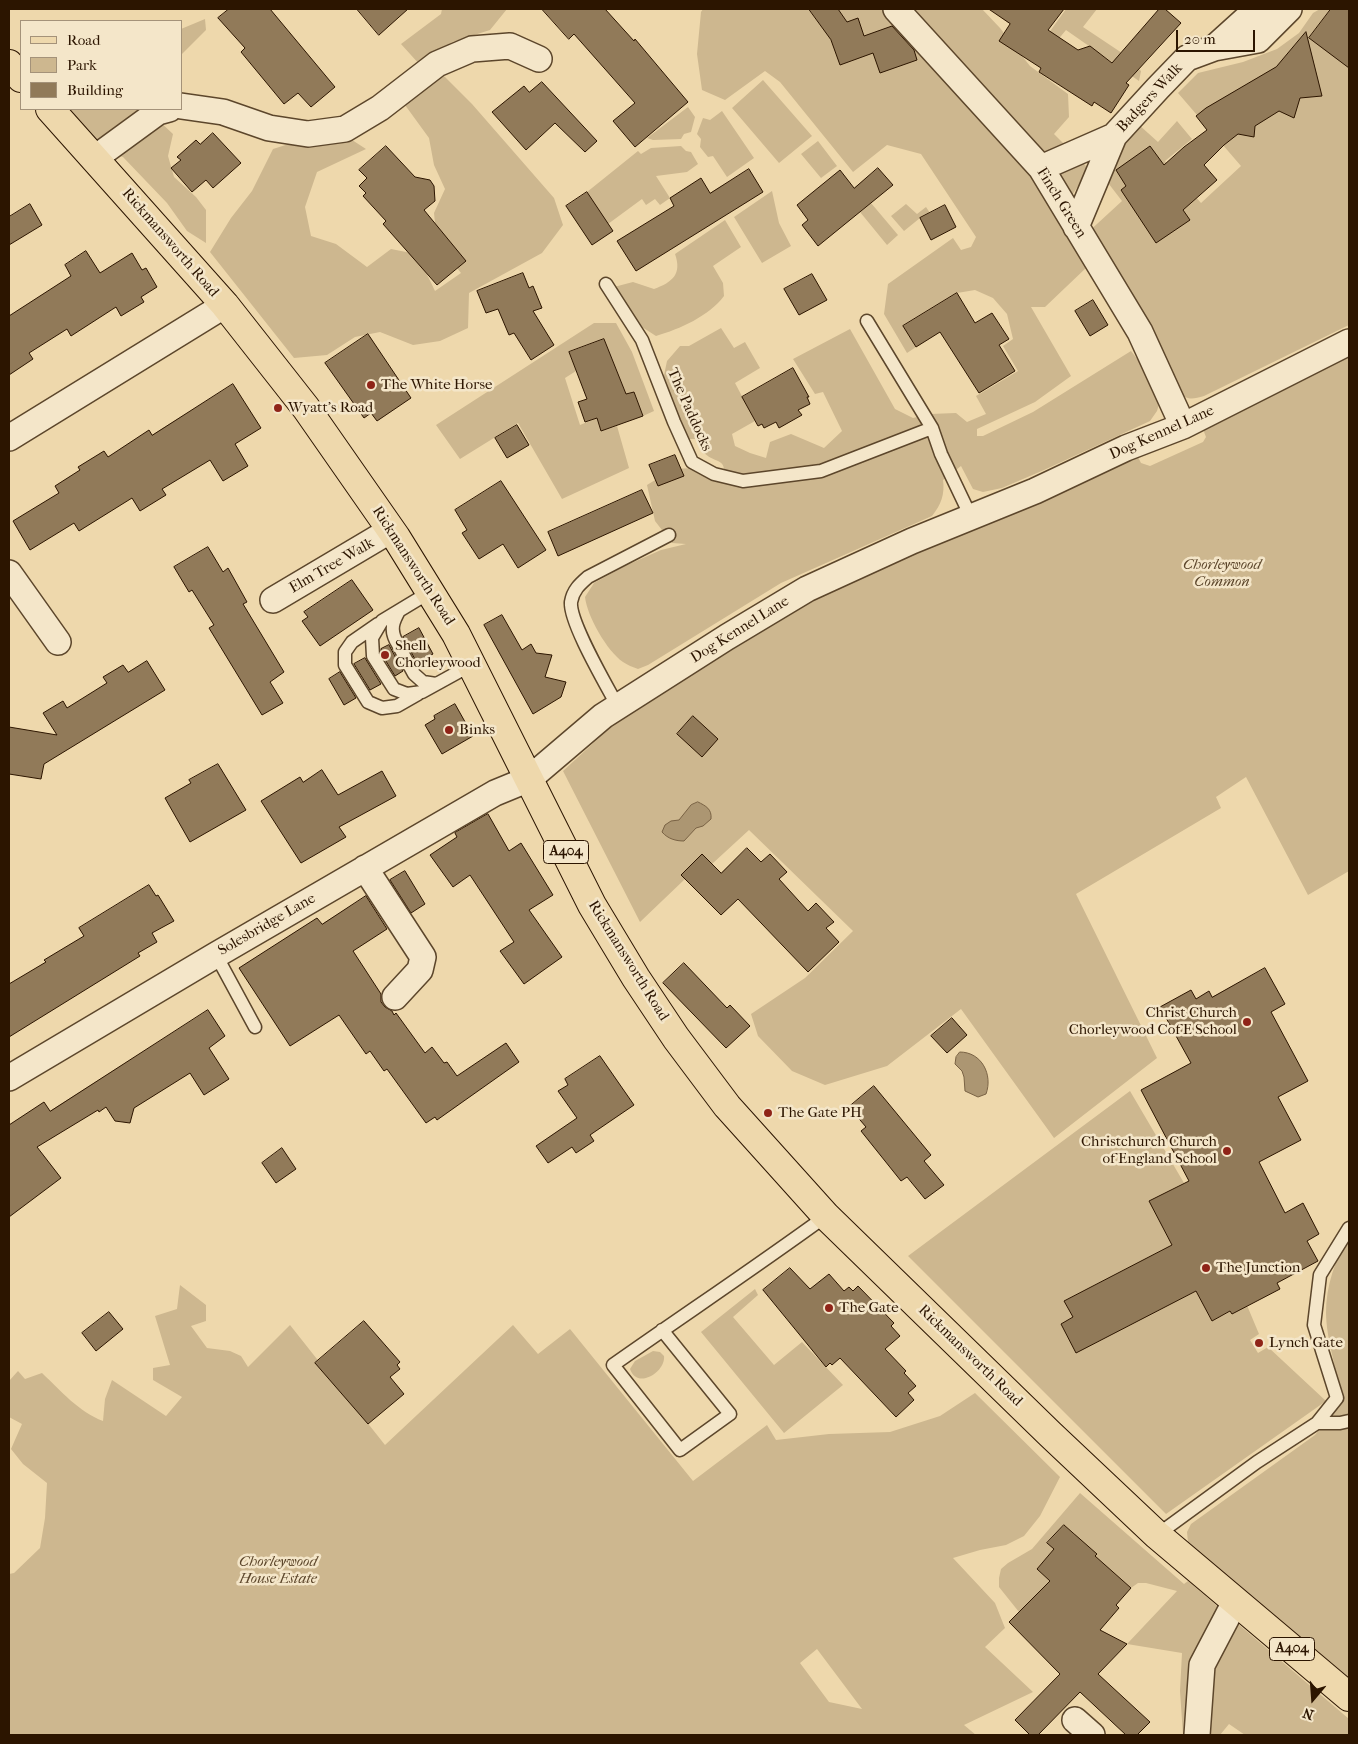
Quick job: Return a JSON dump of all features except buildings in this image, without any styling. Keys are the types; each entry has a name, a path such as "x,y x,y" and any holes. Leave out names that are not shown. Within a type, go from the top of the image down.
{"main road":[{"path":"9,64 20,77"},
{"name":"Rickmansworth Road","path":"51,110 225,305 306,408 391,530 456,634 592,905 636,978 676,1038 727,1106 826,1216 1157,1535 1349,1697"}],"street":[{"name":"Finch Green","path":"896,9 1041,168 1140,332 1183,426"},
{"name":"Badgers Walk","path":"1214,48 1245,20 1279,9"},
{"name":"Badgers Walk","path":"1076,227 1114,136 1140,106 1187,58 1214,48 1258,40 1289,9"},
{"path":"182,106 223,112 269,128 308,134 344,129 380,108 437,64 472,50 510,46 539,59"},
{"path":"95,158 158,112 165,110"},
{"name":"Badgers Walk","path":"1041,168 1114,136"},
{"path":"9,438 225,305"},
{"name":"Dog Kennel Lane","path":"529,779 603,716 807,589 912,541 1036,491 1126,448 1183,426 1349,342"},
{"name":"Elm Tree Walk","path":"273,600 391,530"},
{"path":"9,573 58,642"},
{"name":"Solesbridge Lane","path":"9,1078 495,793 529,779"},
{"path":"365,868 423,957 420,970 395,997"},
{"path":"1197,1735 1202,1665 1235,1602"}],"lane":[{"name":"The Paddocks","path":"606,284 642,340 692,462 714,474 743,480 821,471 932,428"},
{"path":"867,321 932,428 941,454 971,517"},
{"path":"618,707 577,627 571,602 576,587 588,577 669,535"},
{"path":"430,592 352,642 346,652 345,665 368,702 382,708 397,706 471,665"},
{"path":"400,610 392,623 393,635 414,674 423,682 436,684"},
{"path":"382,621 372,638 373,656 394,689 407,694 422,692"},
{"path":"216,955 255,1027"},
{"path":"662,1330 730,1414 680,1450 613,1365 662,1330 758,1265 826,1216"},
{"path":"1157,1535 1257,1462 1317,1423 1337,1398 1314,1325 1320,1274 1349,1228"},
{"path":"1317,1423 1349,1421"}],"green space":[{"path":"442,9 507,9 490,30 452,42 420,65 401,44 441,14"},
{"path":"703,9 888,9 1034,176 1087,267 1045,307 1031,307 1071,376 1035,402 977,429 977,436 983,436 1033,412 1131,351 1141,364 1160,401 1157,411 1150,421 1002,488 983,492 973,489 961,466 943,480 942,499 932,516 781,583 648,665 638,669 623,662 604,642 590,614 585,597 594,583 625,566 661,550 686,544 672,543 655,521 647,485 673,469 693,468 722,479 724,472 723,464 704,453 696,439 689,439 663,380 667,361 680,346 689,346 721,328 734,348 745,342 760,368 735,383 755,421 732,434 735,446 766,458 770,442 791,434 824,448 842,431 823,392 815,394 793,359 850,329 895,409 913,418 930,414 956,413 967,422 986,414 976,396 1018,371 1003,346 1013,339 1007,314 993,298 975,290 957,293 903,326 916,347 907,353 884,314 888,284 953,238 961,250 971,247 976,237 921,154 887,145 853,172 780,82 765,71 725,100 702,90 697,54 701,12"},
{"path":"904,9 982,9 1000,28 1030,66 1068,94 1069,117 1054,134 1089,169 1069,200"},
{"path":"1066,9 1097,9 1083,27 1122,53 1141,71 1139,81 1066,30 1051,48 1043,41"},
{"path":"1320,9 1349,9 1349,325 1204,396 1192,398 1183,396 1177,390 1085,235 1122,201 1102,175 1120,144 1138,124 1158,142 1177,121 1192,139 1165,161 1201,203 1241,166 1178,93 1198,73 1243,62 1277,49 1299,33 1313,13"},
{"path":"205,19 206,30 182,54 182,29"},
{"path":"440,72 472,104 554,198 563,225 542,253 469,293 468,328 440,341 413,345 380,332 355,337 327,355 294,358 210,252 231,218 252,191 273,149 292,143 349,138 366,149 317,172 305,207 311,236 336,244 367,267 391,249 416,254 435,291 461,273 437,243 434,213 445,189 434,165 429,138 405,105"},
{"path":"763,80 812,136 779,163 732,108"},
{"path":"688,107 695,117 691,132 684,134 681,139 653,140 647,138"},
{"path":"63,110 156,110 158,120 173,134 168,156 174,177 196,197 206,210 206,243 187,231 167,203 123,157 98,149"},
{"path":"722,111 754,158 727,177 713,156 708,157 700,147 701,139 697,134 703,118 710,120"},
{"path":"818,141 837,166 821,178 801,154"},
{"path":"681,146 686,151 691,152 698,164 687,172 656,176 670,198 660,205 655,199 646,205 642,199 608,224 587,192 638,151 641,154 651,148"},
{"path":"772,191 779,223 791,246 762,263 734,217"},
{"path":"871,203 898,235 887,245 860,212"},
{"path":"906,204 917,214 926,207 930,213 920,218 904,231 891,216"},
{"path":"725,220 741,247 713,266 723,283 724,296 702,316 675,330 656,336 642,327 614,287 633,282 654,289 671,280 677,267 675,254"},
{"path":"594,323 616,323 632,352 654,411 643,416 634,392 626,394 604,339 569,351 576,371 565,378 580,425 597,418 601,431 617,426 629,468 562,499 518,423 460,459 436,425"},
{"name":"Chorleywood Common","path":"1349,352 1349,871 1308,895 1246,777 1216,797 1221,808 1076,894 1157,1058 1054,1138 961,1009 887,1066 825,1085 792,1071 758,1036 751,1014 805,978 853,931 749,830 712,864 702,855 681,875 685,879 640,922 563,771 614,724 822,592 1137,455 1141,463 1150,466 1203,442 1206,437 1201,424"},
{"path":"1130,1091 1184,1183 1150,1201 1172,1245 1064,1301 1073,1317 1061,1324 1076,1352 1196,1291 1212,1321 1246,1303 1259,1334 1250,1340 1258,1353 1268,1347 1326,1401 1166,1514 908,1256"},
{"path":"1349,1237 1349,1678 1188,1542 1187,1532 1191,1524 1315,1435 1327,1419 1334,1404 1337,1390 1327,1331 1326,1303 1332,1273"},
{"name":"Chorleywood House Estate","path":"180,1285 206,1305 206,1321 191,1326 207,1348 230,1351 241,1356 248,1367 290,1325 385,1445 513,1325 538,1354 570,1329 693,1481 767,1425 776,1440 829,1434 890,1432 940,1416 975,1393 1060,1477 1040,1516 1024,1536 1006,1545 953,1558 995,1603 1005,1628 985,1647 1033,1692 964,1725 976,1735 9,1735 9,1574 14,1573 40,1548 45,1518 47,1483 23,1464 11,1449 22,1424 9,1417 9,1381 18,1371 25,1379 42,1373 78,1407 103,1421 105,1399 112,1380 166,1416 182,1397 153,1380 153,1368 170,1365 155,1316 177,1309","holes":["817,1649 862,1709 829,1702 800,1663"]},
{"path":"755,1289 758,1295 733,1317 774,1365 802,1342 843,1385 784,1433 701,1332"},
{"path":"653,1351 660,1352 664,1356 661,1368 656,1373 644,1378 634,1375 630,1369 635,1361"},
{"path":"1080,1493 1184,1584 1188,1581 1349,1719 1349,1735 1245,1735 1229,1724 1220,1735 1183,1735 1180,1691 1182,1653 1127,1644 1177,1591 1146,1583 1138,1583 1131,1588 1093,1559 1097,1554 1088,1546 1072,1539 1075,1534 1064,1525 1047,1543 1054,1549 1037,1569 1050,1581 1019,1612 999,1587 1001,1569 1032,1549"}],"shaded area":[{"path":"698,802 706,806 711,813 711,819 703,826 696,828 684,841 672,839 662,832 665,825 671,821 679,820 691,805"},
{"path":"960,1052 974,1056 984,1066 988,1079 986,1094 978,1097 965,1091 962,1071 955,1064 956,1057"}],"place":[{"name":"The White Horse","path":"371,385"},
{"name":"Wyatt's Road","path":"278,408"},
{"name":"Shell Chorleywood","path":"385,655"},
{"name":"Binks","path":"449,730"},
{"name":"Christ Church Chorleywood CofE School","path":"1247,1022"},
{"name":"The Gate PH","path":"768,1113"},
{"name":"Christchurch Church of England School","path":"1227,1151"},
{"name":"The Junction","path":"1206,1268"},
{"name":"The Gate","path":"829,1308"},
{"name":"Lynch Gate","path":"1259,1343"}]}
